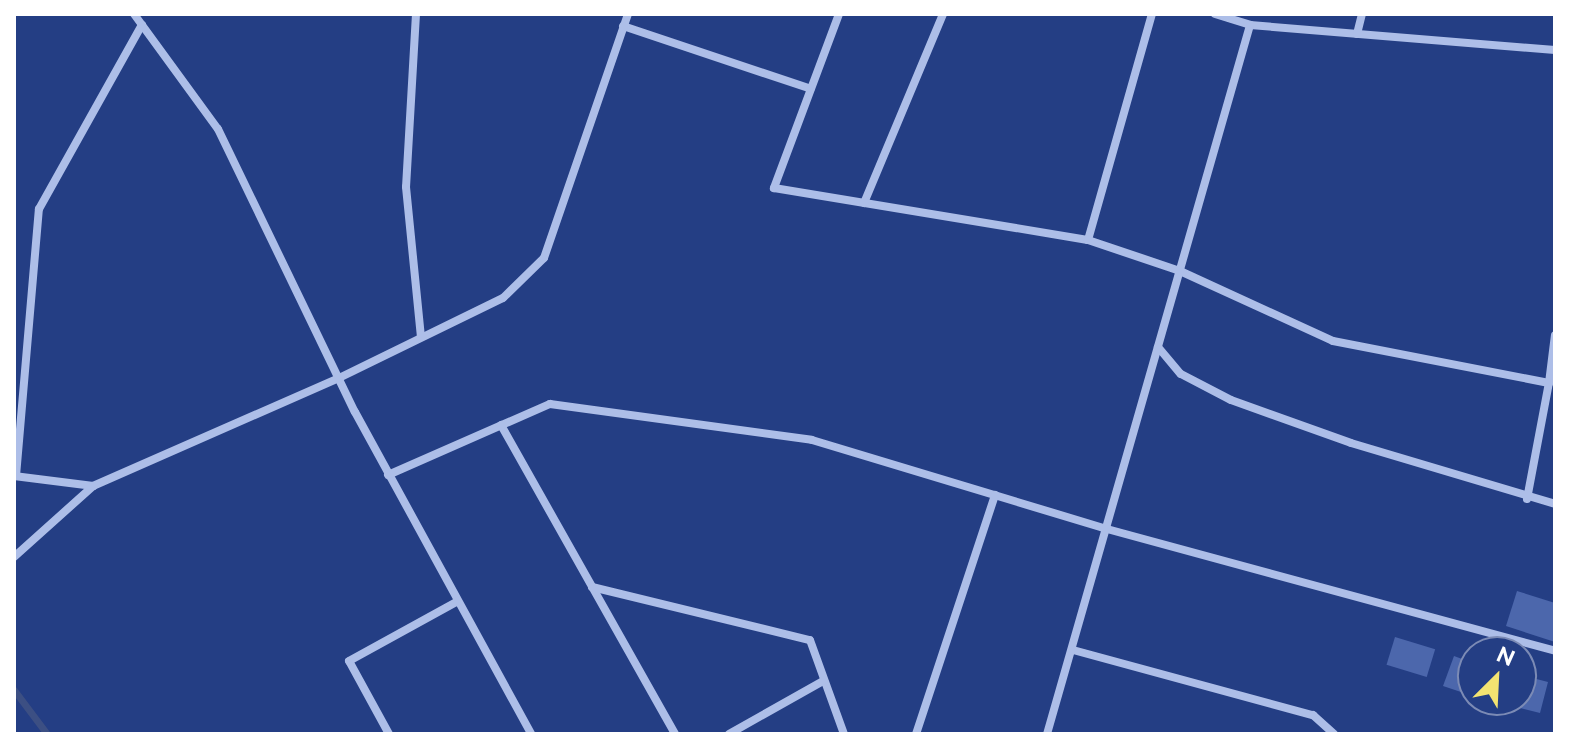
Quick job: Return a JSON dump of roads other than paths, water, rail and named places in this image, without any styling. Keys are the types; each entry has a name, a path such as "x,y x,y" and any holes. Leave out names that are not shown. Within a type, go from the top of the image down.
{"street":[{"path":"134,14 218,129 388,475 531,734"},
{"path":"416,14 406,187 421,336"},
{"path":"14,557 93,486 339,378 503,298 544,258 628,14"},
{"path":"839,14 774,188 1088,240 1180,271 1333,341 1549,383"},
{"path":"864,203 943,14"},
{"path":"1088,240 1152,14"},
{"path":"1215,14 1250,25 1555,50"},
{"path":"1357,34 1362,14"},
{"path":"93,486 15,476 39,209 142,25"},
{"path":"1047,734 1250,25"},
{"path":"623,26 811,89"},
{"path":"1527,499 1555,335"},
{"path":"1158,347 1181,374 1231,400 1527,499 1555,504"},
{"path":"388,475 550,404 796,437 1107,529 1555,651"},
{"path":"501,425 675,734"},
{"path":"916,734 995,495"},
{"path":"592,587 810,640 844,734"},
{"path":"389,734 349,661 458,601"},
{"path":"1073,650 1313,715 1334,734"},
{"path":"729,734 823,681"}],"waterway":[{"path":"14,690 47,734"}]}
